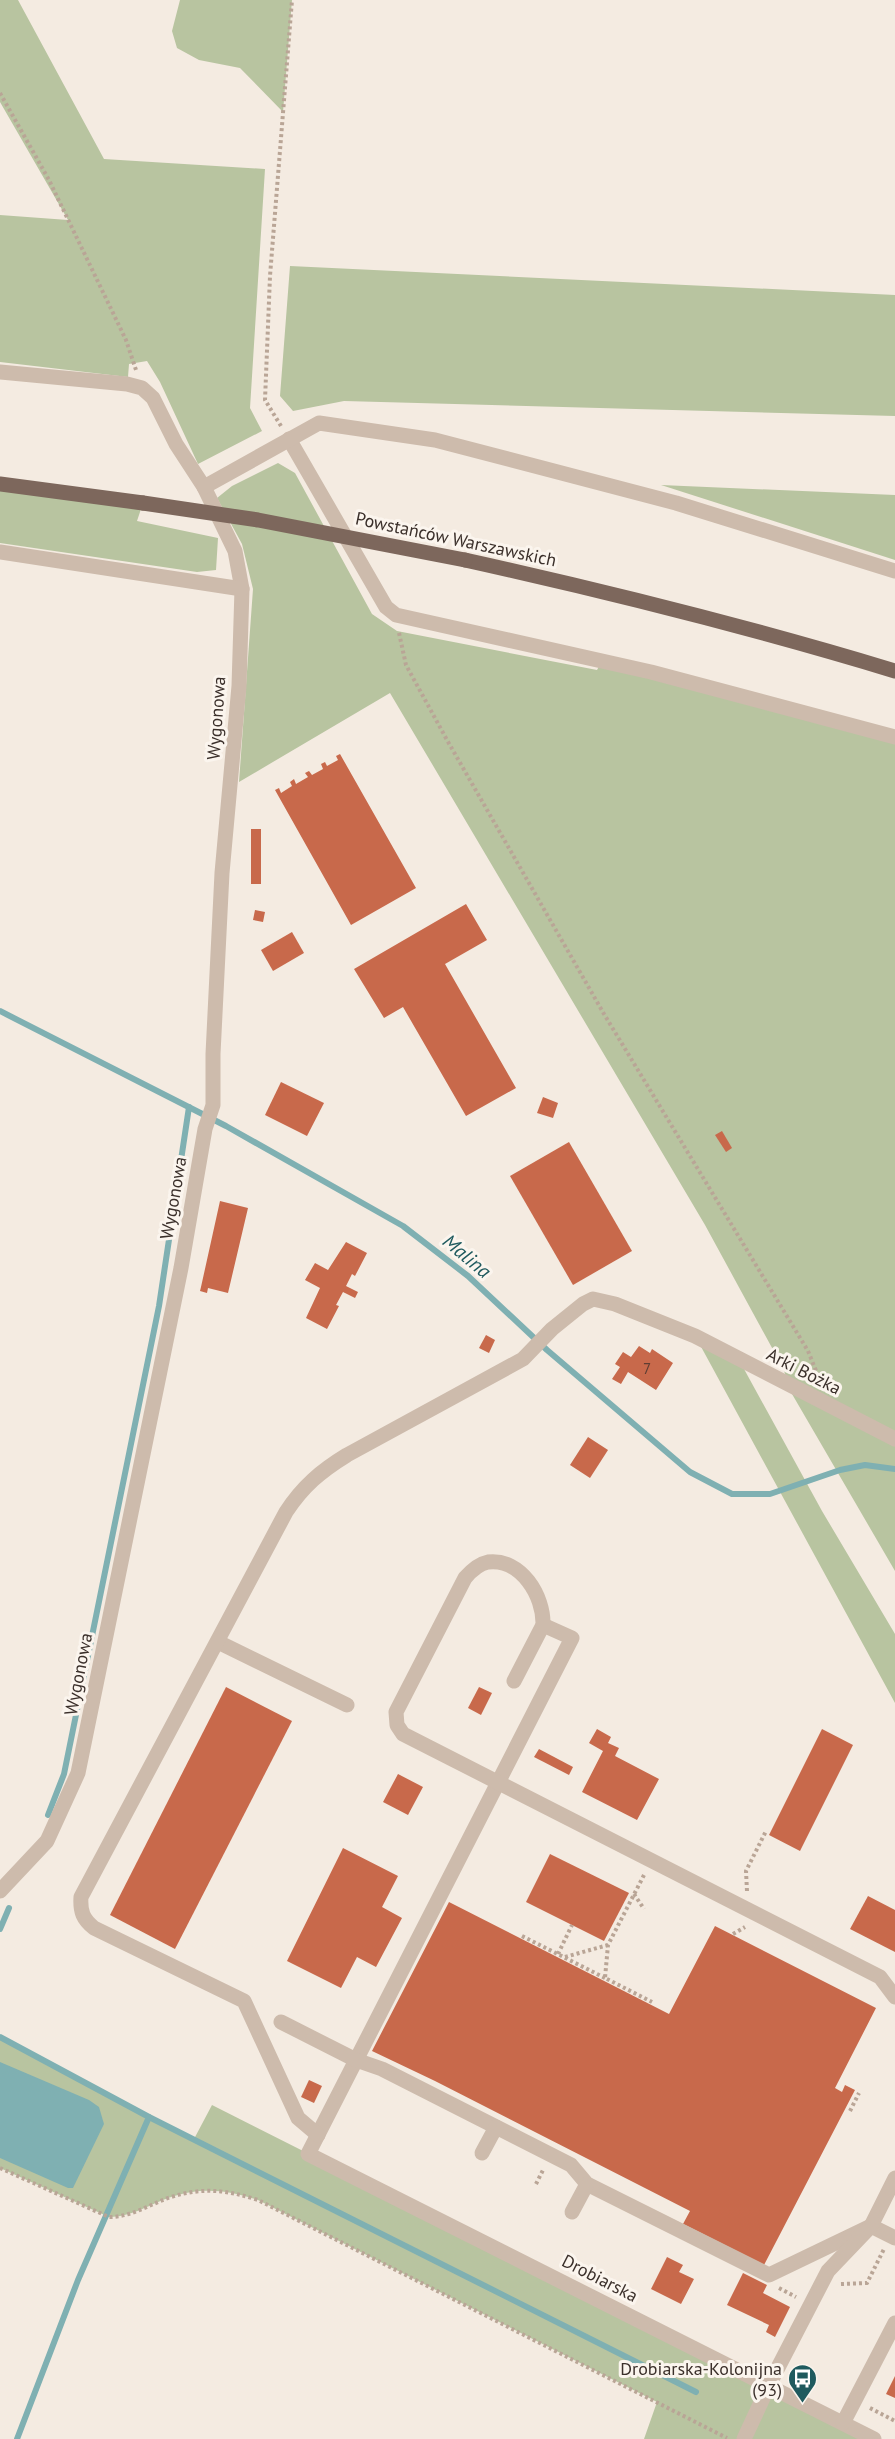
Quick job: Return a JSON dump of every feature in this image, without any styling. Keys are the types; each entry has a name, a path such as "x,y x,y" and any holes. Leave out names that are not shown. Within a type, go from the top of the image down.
{"main road":[{"name":"Powstańców Warszawskich","path":"0,484 270,522 465,560 650,602 895,671"}],"street":[{"path":"0,372 127,384 142,388"},
{"name":"Wygonowa","path":"0,1891 47,1841 78,1773 181,1268 205,1129 213,1105 213,1054 222,873 239,686 242,589 234,551 204,487 176,444 153,398 142,388"},
{"path":"204,487 319,423 435,440 676,503 895,571"},
{"path":"289,439 386,607 396,615 651,672 895,737"},
{"path":"0,552 242,589"},
{"name":"Arki Bożka","path":"218,1642 286,1512 307,1484 322,1470 523,1359 552,1329 583,1304 593,1299 615,1304 695,1336 895,1439"},
{"path":"514,1681 543,1625 543,1617 534,1589 516,1569 502,1563 487,1562 475,1567 465,1578 396,1712 397,1725 403,1734 880,1977 895,1997"},
{"path":"346,1705 218,1642 81,1897 80,1909 84,1920 94,1928 244,2001 298,2118 318,2135 572,1638 543,1625"},
{"path":"281,2022 356,2060 382,2069 571,2165 587,2184 769,2275 871,2226"},
{"path":"482,2153 496,2127"},
{"name":"Drobiarska","path":"318,2135 308,2154 874,2439"},
{"path":"744,2439 828,2271 871,2226 895,2178"},
{"path":"572,2212 587,2184"},
{"path":"871,2226 890,2242"},
{"path":"843,2423 891,2342 895,2323"}],"path":[{"path":"289,439 265,400 270,276 292,0"},
{"path":"0,93 49,180 111,308 126,340 142,388"},
{"path":"396,615 406,665 604,1014 808,1351 833,1408"},
{"path":"750,1896 746,1888 746,1871 766,1831"},
{"path":"605,1978 608,1945 645,1872"},
{"path":"634,1893 644,1909"},
{"path":"558,1954 572,1925"},
{"path":"522,1936 652,2002"},
{"path":"565,1957 608,1945"},
{"path":"850,2111 859,2093"},
{"path":"536,2184 547,2163"},
{"path":"0,2168 109,2217 121,2217 171,2197 198,2192 229,2191 258,2200 730,2439"},
{"path":"836,2287 850,2282 867,2283 890,2242"},
{"path":"870,2408 895,2421"}],"green space":[{"path":"0,0 18,0 104,159 265,169 250,408 262,431 198,464 160,382 147,361 129,364 128,377 0,362 0,215 68,220 0,102"},
{"path":"180,0 292,0 283,112 240,68 199,60 177,48 172,31"},
{"path":"290,266 895,295 895,416 344,401 293,411 280,396"},
{"path":"278,463 295,473 372,614 397,631 597,670 602,661 895,737 895,1571 792,1394 783,1368 705,1225 390,693 239,782 253,589 242,544 217,498 232,486"},
{"path":"0,484 143,503 137,521 218,538 216,570 197,572 0,543"},
{"path":"661,485 895,495 895,560"},
{"path":"699,1343 744,1369 822,1511 895,1634 895,1703"},
{"path":"0,2037 194,2139 212,2105 874,2439 644,2439 657,2402 258,2200 225,2192 194,2192 171,2197 125,2215 109,2217 0,2168"}],"water":[{"path":"0,2062 89,2100 99,2107 104,2124 73,2188 68,2188 0,2158"}],"building":[{"path":"340,754 416,888 351,925 275,790 279,788 281,793 292,786 290,782 294,779 296,784 308,777 305,773 309,771 312,775 323,769 321,764 325,762 327,766 338,760 336,756"},
{"path":"251,829 261,829 261,884 251,884"},
{"path":"466,904 487,940 445,964 516,1088 466,1116 403,1007 384,1018 354,969"},
{"path":"255,910 265,912 263,922 253,920"},
{"path":"292,932 304,953 273,971 261,950"},
{"path":"281,1082 324,1103 307,1136 265,1115"},
{"path":"543,1097 558,1103 553,1118 537,1113"},
{"path":"722,1131 732,1148 726,1152 715,1135"},
{"path":"569,1142 632,1251 573,1285 510,1176"},
{"path":"220,1201 248,1208 228,1293 208,1288 207,1293 200,1291"},
{"path":"346,1242 367,1253 355,1276 352,1274 346,1286 358,1292 355,1298 343,1292 336,1305 339,1306 327,1329 306,1318 320,1288 305,1280 315,1263 328,1270"},
{"path":"486,1335 495,1340 489,1353 479,1348"},
{"path":"639,1346 650,1353 652,1349 673,1363 656,1390 628,1372 621,1384 612,1379 620,1367 615,1364 623,1352 631,1357"},
{"path":"588,1437 608,1450 590,1478 570,1465"},
{"path":"226,1687 292,1721 175,1949 110,1915"},
{"path":"479,1687 492,1693 481,1715 468,1708"},
{"path":"597,1729 611,1737 608,1743 619,1748 615,1756 659,1779 637,1820 582,1792 603,1751 589,1743"},
{"path":"822,1729 853,1745 800,1851 769,1835"},
{"path":"539,1749 573,1767 569,1775 534,1757"},
{"path":"398,1774 423,1787 408,1815 383,1802"},
{"path":"343,1848 398,1876 382,1907 402,1918 376,1967 357,1957 341,1988 287,1961"},
{"path":"550,1854 629,1893 604,1941 526,1902"},
{"path":"868,1896 895,1910 895,1952 850,1929"},
{"path":"449,1902 669,2014 715,1926 876,2008 835,2088 842,2092 845,2085 855,2090 764,2265 683,2224 690,2211 372,2051"},
{"path":"309,2080 322,2086 314,2103 301,2097"},
{"path":"667,2257 683,2265 679,2272 694,2279 681,2304 651,2289"},
{"path":"743,2273 767,2285 763,2293 790,2307 775,2337 766,2332 769,2325 727,2305"},
{"path":"895,2376 895,2398 886,2394"}],"waterway":[{"name":"Malina","path":"0,1011 226,1126 403,1226 468,1276 547,1350 690,1472 732,1494 770,1494 840,1470 865,1465 895,1469"},
{"path":"48,1815 64,1774 159,1306 189,1107"},
{"path":"0,1929 9,1908"},
{"path":"0,2037 149,2117 696,2392"},
{"path":"17,2439 78,2280 149,2117"}],"place":[{"name":"Drobiarska-Kolonijna (93)","path":"803,2404"}]}
